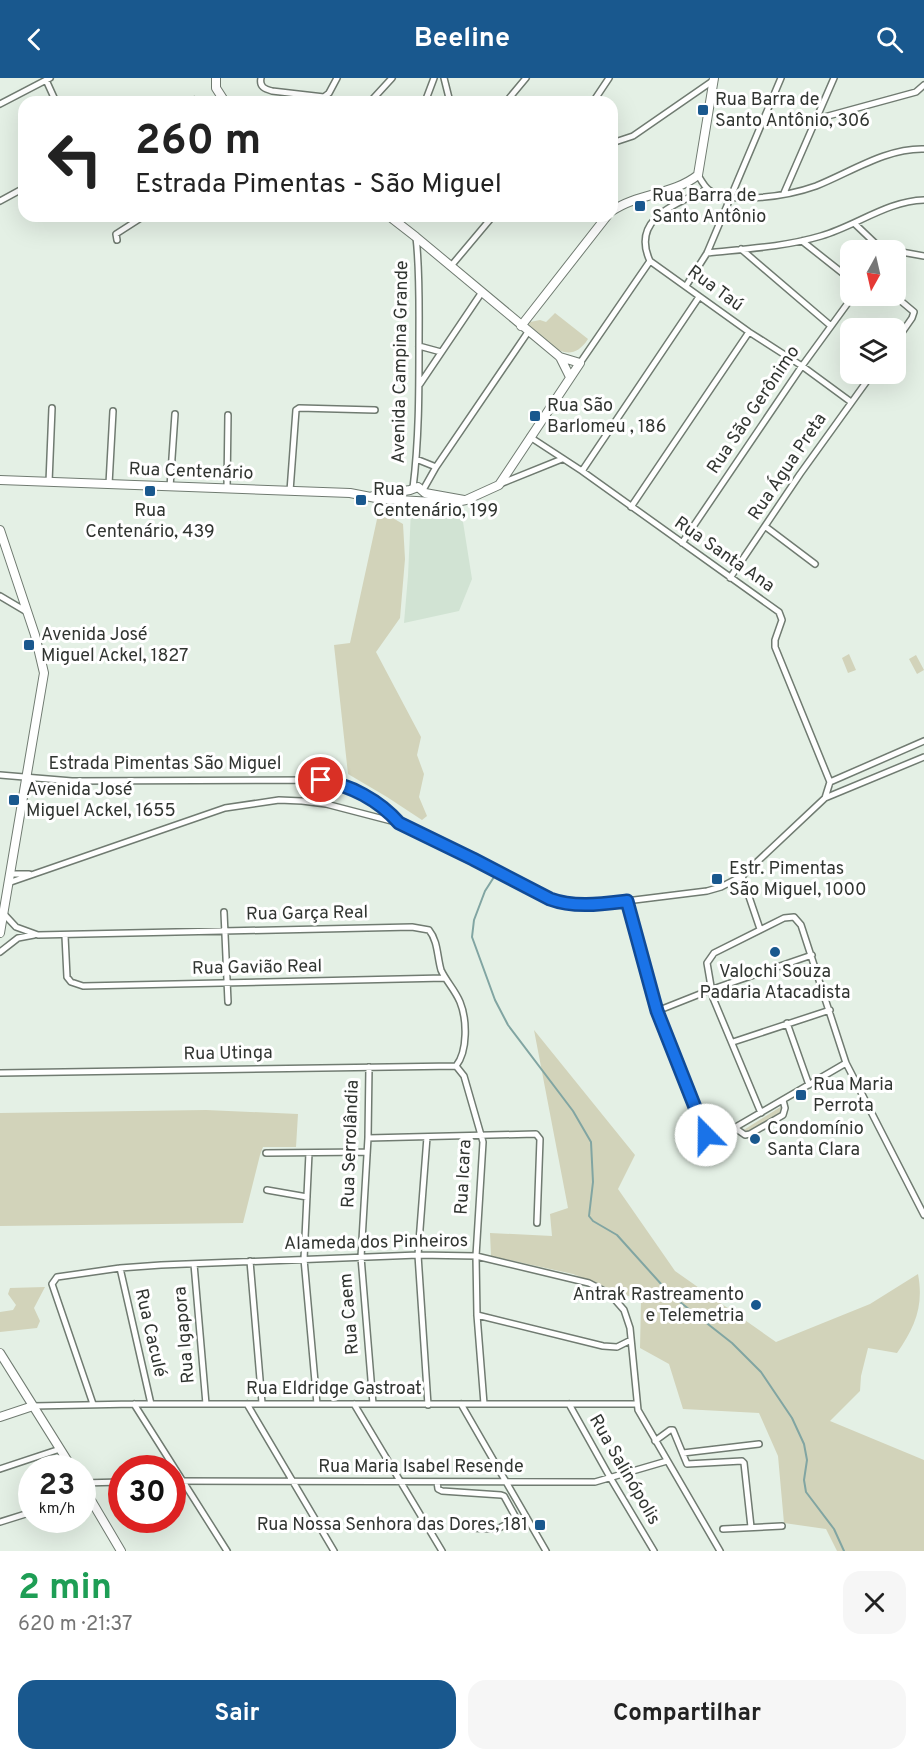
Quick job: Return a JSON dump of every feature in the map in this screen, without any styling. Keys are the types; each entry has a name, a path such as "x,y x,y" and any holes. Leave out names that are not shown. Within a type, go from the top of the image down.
{"street":[{"path":"216,78 216,87 221,96"},
{"path":"261,78 264,88 272,91 315,96"},
{"path":"325,96 337,78"},
{"path":"376,96 392,78"},
{"path":"428,96 435,78"},
{"path":"444,78 448,96"},
{"path":"511,96 525,78"},
{"path":"597,96 609,78"},
{"path":"686,286 707,253 781,78"},
{"path":"784,193 834,78"},
{"path":"0,104 48,79 54,96"},
{"path":"618,141 633,136 714,79"},
{"path":"714,79 698,175 707,189 729,198 750,199 815,186 907,148 924,148"},
{"path":"817,119 916,92 924,85"},
{"path":"916,92 924,95"},
{"path":"618,208 638,199 680,187 698,175"},
{"path":"499,484 650,261 644,241 650,224 667,209 707,189"},
{"path":"0,201 18,191"},
{"path":"707,253 820,237 855,224 898,203 924,200"},
{"path":"117,240 116,234 135,222"},
{"path":"397,222 560,357 580,363"},
{"path":"451,266 488,222"},
{"path":"411,489 410,496 416,501 424,498 424,491 436,467 524,329 603,222"},
{"path":"855,224 872,240"},
{"name":"Avenida Campina Grande","path":"411,489 416,459 419,386 416,237"},
{"path":"802,241 840,271"},
{"path":"741,249 831,326"},
{"path":"906,253 924,256"},
{"name":"Rua Taú","path":"650,261 851,402"},
{"path":"419,386 482,292"},
{"path":"582,471 699,297"},
{"path":"906,305 914,312 906,327"},
{"name":"Rua São Gerônimo","path":"682,543 802,366 846,306"},
{"path":"631,507 749,332"},
{"path":"419,346 441,352"},
{"path":"560,357 570,377"},
{"name":"Rua Água Preta","path":"730,578 864,384"},
{"path":"49,482 52,408"},
{"path":"291,491 296,410 299,408 375,410"},
{"path":"109,484 113,411"},
{"path":"170,487 175,414"},
{"path":"227,488 228,415"},
{"name":"Rua Santa Ana","path":"530,437 582,471 781,615 782,620 775,647 830,782"},
{"path":"416,459 436,467"},
{"name":"Rua Centenário","path":"372,496 381,499 450,503 466,500 562,459"},
{"name":"Rua Centenário","path":"0,485 4,481 49,482 372,496 418,487 424,491 466,500"},
{"path":"766,527 815,564"},
{"path":"0,530 28,613 44,673 1,916 0,933"},
{"path":"0,596 28,613"},
{"path":"825,798 830,782 924,741"},
{"path":"8,883 194,818 249,804 279,801 318,803 399,823 558,902 588,904 707,891 721,887 742,876 825,798 924,757"},
{"name":"Estrada Pimentas São Miguel","path":"0,775 72,781 321,780 337,783 365,796 390,813 399,823"},
{"path":"10,874 33,874"},
{"path":"742,876 760,929"},
{"path":"627,901 657,1011 706,1135 712,1139 717,1138 846,1064"},
{"path":"224,912 228,1002"},
{"path":"1,916 16,927 38,934"},
{"path":"761,1113 710,990 706,967 710,956 760,929 784,918 794,917 801,925 812,955 846,1064 924,1215"},
{"name":"Rua Garça Real","path":"38,934 65,936 226,931 422,928 429,930 433,935 445,978 460,1002 464,1017 463,1053 456,1066"},
{"path":"0,952 18,938 38,934"},
{"name":"Rua Gavião Real","path":"65,936 67,978 83,986 445,978"},
{"path":"657,1011 812,955"},
{"path":"733,1042 830,1010"},
{"path":"787,1023 809,1085"},
{"name":"Rua Utinga","path":"0,1073 456,1066"},
{"name":"Rua Icara","path":"456,1066 464,1076 482,1136 483,1157 476,1256 477,1315 484,1404"},
{"name":"Rua Serrolândia","path":"361,1257 368,1138 369,1067"},
{"path":"735,1128 741,1134 747,1135 766,1125 783,1115 785,1108 783,1100"},
{"path":"368,1138 536,1134 540,1139 537,1223"},
{"path":"427,1137 418,1255 428,1405"},
{"path":"309,1152 304,1259 317,1404"},
{"path":"266,1153 367,1152"},
{"path":"267,1190 307,1197"},
{"name":"Alameda dos Pinheiros","path":"93,1404 52,1284 57,1277 120,1268 418,1255 476,1256 577,1280 601,1288 610,1294 624,1310 630,1328 636,1404"},
{"name":"Rua Caem","path":"361,1257 373,1404"},
{"path":"250,1261 262,1403"},
{"name":"Rua Igapora","path":"194,1264 206,1404"},
{"name":"Rua Caculé","path":"120,1268 151,1404"},
{"path":"477,1315 603,1346 617,1347 631,1340"},
{"path":"0,1353 3,1363 64,1455"},
{"name":"Rua Eldridge Gastroat","path":"33,1407 93,1404 262,1403 636,1404"},
{"path":"135,1404 167,1455"},
{"path":"247,1404 334,1551"},
{"path":"354,1404 442,1551"},
{"path":"460,1404 546,1551"},
{"name":"Rua Salinópolis","path":"569,1404 610,1479 654,1551"},
{"path":"636,1404 641,1417 720,1551"},
{"path":"0,1417 33,1407"},
{"path":"655,1441 673,1430 687,1464 691,1465 742,1461 751,1527"},
{"path":"682,1452 759,1444"},
{"path":"0,1469 60,1449"},
{"name":"Rua Maria Isabel Resende","path":"186,1480 585,1483 610,1479 667,1461"},
{"path":"437,1482 438,1489 442,1491 504,1496 515,1516 514,1520 499,1529 468,1528"},
{"path":"186,1485 227,1551"},
{"path":"96,1511 121,1551"},
{"path":"0,1522 18,1516"},
{"path":"723,1529 782,1526"}],"shaded area":[{"path":"555,313 588,339 580,348 573,352 557,349 528,325 530,322 540,320 546,322"},
{"path":"379,510 403,524 405,559 400,618 376,652 421,737 417,755 424,774 419,797 427,816 422,820 348,774 334,645 350,643"},
{"path":"411,510 457,513 463,522 472,579 459,611 404,623 408,576"},
{"path":"849,654 856,670 848,673 842,658"},
{"path":"916,655 924,670 917,674 909,659"},
{"path":"534,1030 635,1155 618,1189 675,1271 776,1342 870,1304 918,1274 919,1306 913,1325 903,1343 897,1353 868,1348 860,1391 830,1421 924,1460 924,1551 837,1551 826,1529 784,1523 778,1456 759,1413 683,1409 669,1364 640,1348 641,1301 573,1274 491,1256 490,1233 552,1236 550,1214 568,1208"},
{"path":"782,1106 780,1113 749,1133 742,1131"},
{"path":"206,1110 298,1114 296,1147 263,1147 243,1223 0,1226 0,1113"},
{"path":"45,1287 34,1308 40,1321 37,1328 0,1332 0,1312 13,1310 16,1305 8,1294 10,1288"}],"waterway":[{"path":"494,877 485,891 474,920 472,937 495,1000 508,1025 573,1111 591,1142 593,1182 589,1216 593,1221 617,1235 671,1295 732,1343 761,1372 792,1418 804,1444 807,1460 804,1480 806,1492 834,1529 844,1551"}],"place":[{"name":"Rua Barra de Santo Antônio, 306","path":"703,110"},
{"name":"Rua Barra de Santo Antônio","path":"640,206"},
{"name":"Rua São Barlomeu , 186","path":"535,416"},
{"name":"Rua Centenário, 439","path":"150,491"},
{"name":"Rua Centenário, 199","path":"361,500"},
{"name":"Avenida José Miguel Ackel, 1827","path":"29,645"},
{"name":"Avenida José Miguel Ackel, 1655","path":"14,800"},
{"name":"Estr. Pimentas São Miguel, 1000","path":"717,879"},
{"name":"Valochi Souza Padaria Atacadista","path":"775,952"},
{"name":"Rua Maria Perrota","path":"801,1095"},
{"name":"Condomínio Santa Clara","path":"755,1139"},
{"name":"Antrak Rastreamento e Telemetria","path":"756,1305"},
{"name":"Rua Nossa Senhora das Dores, 181","path":"540,1525"}],"route":[{"path":"321,780 337,783 365,796 390,813 399,823 550,899 575,904 627,901 657,1011 706,1135"}]}
